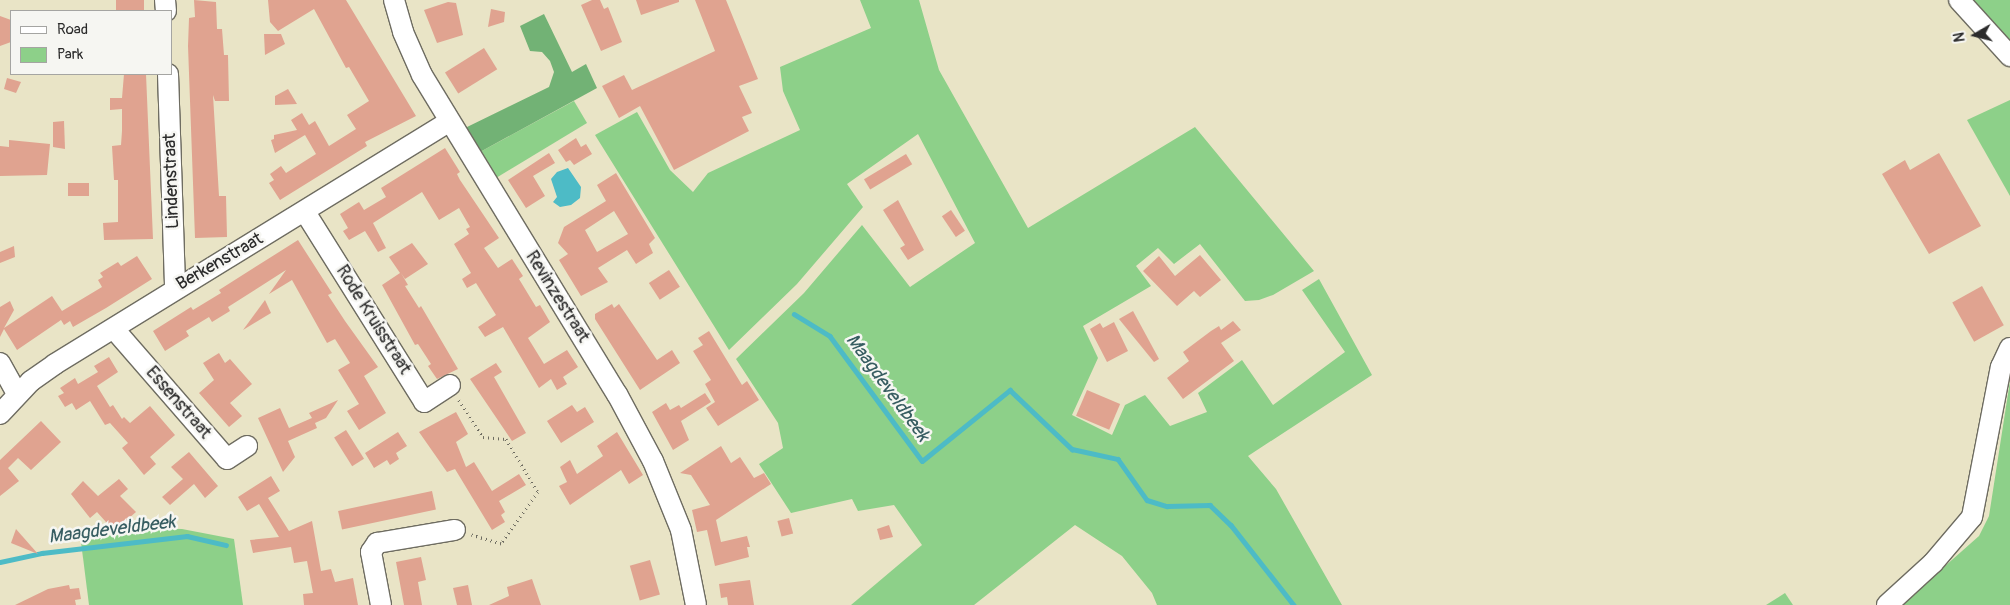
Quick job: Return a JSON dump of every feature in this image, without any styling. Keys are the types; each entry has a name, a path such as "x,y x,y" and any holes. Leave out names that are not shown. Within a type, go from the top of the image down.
{"street":[{"name":"Revinzestraat","path":"394,0 403,32 449,122 617,394 653,461 681,530 696,605"},
{"path":"1958,0 2010,56"},
{"name":"Lindenstraat","path":"168,75 175,288"},
{"name":"Berkenstraat","path":"0,414 17,394 55,364 114,329 175,288 305,212 449,122"},
{"name":"Rode Kruisstraat","path":"305,212 424,402 450,385"},
{"name":"Essenstraat","path":"114,329 227,459 247,446"},
{"path":"1887,605 1933,563 1972,517 2001,367 2010,348"},
{"path":"0,363 17,394"},
{"path":"381,605 371,552 376,543 455,530"}],"path":[{"path":"450,385 483,438 506,439 538,492 501,544 455,530"}],"green space":[{"path":"860,0 919,0 939,70 1028,228 1195,127 1314,271 1273,295 1259,300 1245,301 1200,244 1174,264 1158,248 1136,266 1151,286 1083,326 1098,358 1072,415 1112,435 1125,405 1145,395 1170,426 1207,412 1198,393 1242,360 1273,405 1345,352 1302,290 1319,279 1372,375 1248,456 1276,489 1342,605 1157,605 1152,593 1122,556 1075,525 974,605 851,605 922,545 894,505 858,511 852,499 791,513 759,464 783,448 778,423 736,359 804,293 862,225 910,287 975,243 918,134 847,184 863,207 797,284 729,350 595,135 637,112 670,170 693,192 708,173 800,130 783,91 780,67 871,28"},
{"path":"1970,0 2010,0 2010,44"},
{"path":"544,14 572,72 586,64 597,88 480,152 465,128 549,87 554,72 550,61 542,52 530,51 520,26"},
{"path":"2010,100 2010,196 1967,120"},
{"path":"574,101 587,123 496,178 480,152"},
{"path":"2010,381 2010,605 1901,605 1979,536 1989,516"},
{"path":"140,528 182,529 234,539 243,605 89,605 81,542"},
{"path":"1785,593 1793,605 1766,605"}],"water":[{"path":"568,168 581,187 580,198 571,205 560,207 553,202 557,197 551,179 557,172"}],"building":[{"path":"116,0 144,0 144,10 116,10"},
{"path":"194,0 216,2 217,29 222,29 224,55 228,55 229,101 215,101 213,95 219,196 226,196 227,237 195,238 188,46 189,18 195,17"},
{"path":"268,0 346,0 416,116 365,142 367,146 280,200 269,183 274,180 270,174 281,166 286,173 316,154 305,135 275,153 271,140 274,139 274,135 297,130 291,120 302,113 309,125 315,121 329,146 356,129 347,115 369,101 349,67 346,68 314,9 278,31 270,22"},
{"path":"592,0 600,0 604,9 608,7 622,42 601,51 581,5"},
{"path":"636,0 679,0 679,2 641,15"},
{"path":"695,0 726,0 758,79 739,86 752,113 742,117 749,131 674,170 640,106 619,118 602,86 624,75 632,90 715,51"},
{"path":"448,2 456,3 463,35 437,43 424,10"},
{"path":"491,9 505,12 504,22 488,27"},
{"path":"0,16 10,20 10,42 0,46"},
{"path":"264,34 281,34 285,44 265,55"},
{"path":"484,48 497,69 458,94 445,72"},
{"path":"124,75 146,75 153,239 104,240 103,223 118,222 118,180 114,180 112,146 121,145 122,131 122,109 110,110 110,98 122,98"},
{"path":"7,78 21,82 16,93 4,89"},
{"path":"288,89 297,104 275,105 275,96"},
{"path":"64,121 65,149 53,147 53,122"},
{"path":"576,138 581,147 586,144 592,154 574,165 570,160 566,162 558,150"},
{"path":"9,140 50,144 47,175 0,176 0,146 9,147"},
{"path":"445,148 460,172 457,174 460,180 499,238 484,248 498,268 512,259 523,276 519,279 536,307 540,305 550,322 528,338 544,364 567,350 578,367 563,377 567,384 557,390 551,379 539,388 503,327 485,337 478,327 496,315 476,283 467,288 462,279 471,273 454,244 469,234 466,229 470,227 459,208 439,220 422,192 373,223 386,248 378,252 365,231 349,240 343,231 348,228 340,214 359,202 364,210 386,197 381,188"},
{"path":"549,153 555,163 533,176 545,196 526,208 508,180"},
{"path":"1939,153 1981,226 1929,254 1882,174 1905,160 1910,170"},
{"path":"906,154 912,164 870,190 864,179"},
{"path":"616,173 655,238 649,244 653,253 636,264 627,250 598,268 608,282 581,296 559,260 568,254 558,243 564,227 606,201 597,185","holes":["614,211 628,234 597,252 585,230"]},
{"path":"68,183 89,183 89,196 68,196"},
{"path":"898,200 924,250 908,260 900,248 905,245 883,210"},
{"path":"951,210 965,231 956,237 942,216"},
{"path":"298,240 332,293 328,295 378,367 364,376 386,413 359,430 347,411 359,404 338,370 350,363 335,339 327,343 292,280 269,294 286,270 228,307 230,311 212,322 209,317 186,331 189,336 165,351 153,331 191,307 193,310 221,293 219,290"},
{"path":"412,243 428,264 405,279 401,273 408,285 405,286 419,308 421,306 458,369 437,379 428,366 431,364 418,344 415,345 382,285 400,273 389,257"},
{"path":"14,246 15,257 0,263 0,252"},
{"path":"1200,255 1221,280 1200,297 1194,291 1177,306 1143,271 1159,256 1175,276"},
{"path":"137,256 152,279 106,308 73,327 70,321 64,325 61,320 17,350 4,329 0,337 0,307 10,301 14,310 4,328 52,296 62,311 102,287 98,280 103,277 100,273 118,262 121,266"},
{"path":"669,270 680,287 660,300 649,283"},
{"path":"1982,286 2004,325 1974,342 1952,302"},
{"path":"265,300 271,313 243,330"},
{"path":"612,304 614,308 619,304 657,360 672,350 680,363 640,390 595,319 595,314"},
{"path":"1133,311 1159,359 1154,362 1119,319"},
{"path":"1233,321 1241,330 1221,343 1234,361 1183,399 1167,378 1189,361 1183,352 1219,326 1221,330"},
{"path":"1114,322 1128,351 1107,362 1090,329 1100,323 1103,328"},
{"path":"709,331 742,385 747,381 759,400 718,426 706,408 715,402 705,384 711,380 693,351 703,345 698,338"},
{"path":"219,353 225,363 230,359 252,384 230,403 242,416 229,427 199,393 214,380 203,363"},
{"path":"109,357 118,372 97,386 110,407 113,405 122,419 124,417 130,423 150,406 175,435 150,457 156,464 144,475 122,448 128,443 110,423 105,425 90,401 76,410 72,403 65,407 58,396 64,393 60,388 75,378 78,384 98,372 94,366"},
{"path":"496,363 502,372 494,377 526,433 512,441 470,379"},
{"path":"1087,390 1120,404 1109,430 1076,416"},
{"path":"705,393 711,402 681,421 689,440 673,450 652,412 666,403 670,410 679,405 681,408"},
{"path":"338,400 326,418 315,423 317,428 288,441 295,457 283,472 258,418 280,408 289,428 312,418 309,413"},
{"path":"572,405 577,412 585,407 594,422 561,443 547,421"},
{"path":"456,412 468,434 456,442 466,467 474,462 492,491 519,474 526,485 499,501 505,512 501,515 505,522 492,530 455,469 447,472 419,432"},
{"path":"41,421 61,442 31,470 18,458 8,468 19,481 0,496 0,460"},
{"path":"346,430 364,459 352,466 334,437"},
{"path":"398,432 407,446 396,453 399,459 390,465 387,460 374,468 365,453"},
{"path":"617,432 643,475 629,484 621,470 570,505 559,486 567,482 560,467 570,460 577,474 603,456 597,446"},
{"path":"721,446 731,463 740,457 754,478 764,473 771,484 716,520 721,542 747,536 750,547 747,547 749,557 715,566 707,530 697,532 692,510 710,505 691,475 680,473"},
{"path":"189,452 218,486 205,498 194,484 170,505 162,497 183,479 171,467"},
{"path":"271,476 280,491 268,498 289,531 312,521 321,571 331,569 335,582 353,578 358,605 304,605 303,594 313,593 307,561 294,563 291,547 253,553 250,540 279,537 259,504 247,511 238,497"},
{"path":"119,479 128,489 120,496 136,512 114,531 97,512 90,518 71,494 83,481 98,496"},
{"path":"432,491 436,510 342,530 338,511"},
{"path":"789,518 793,533 782,537 777,521"},
{"path":"889,525 893,537 880,540 877,529"},
{"path":"16,529 38,554 11,543"},
{"path":"421,557 426,580 418,582 422,605 404,605 396,562"},
{"path":"650,560 660,595 640,600 630,566"},
{"path":"532,579 541,605 489,605 509,596 507,587"},
{"path":"750,580 754,605 728,605 727,597 721,598 719,584"},
{"path":"69,585 70,589 79,588 81,599 75,600 76,605 15,605 48,589"},
{"path":"468,585 472,605 457,605 453,588"}],"waterway":[{"name":"Maagdeveldbeek","path":"794,314 830,336 922,461 1010,390 1072,449 1118,459 1147,500 1167,506 1210,505 1231,525 1294,605"},
{"name":"Maagdeveldbeek","path":"0,562 42,553 187,536 226,545"}]}
